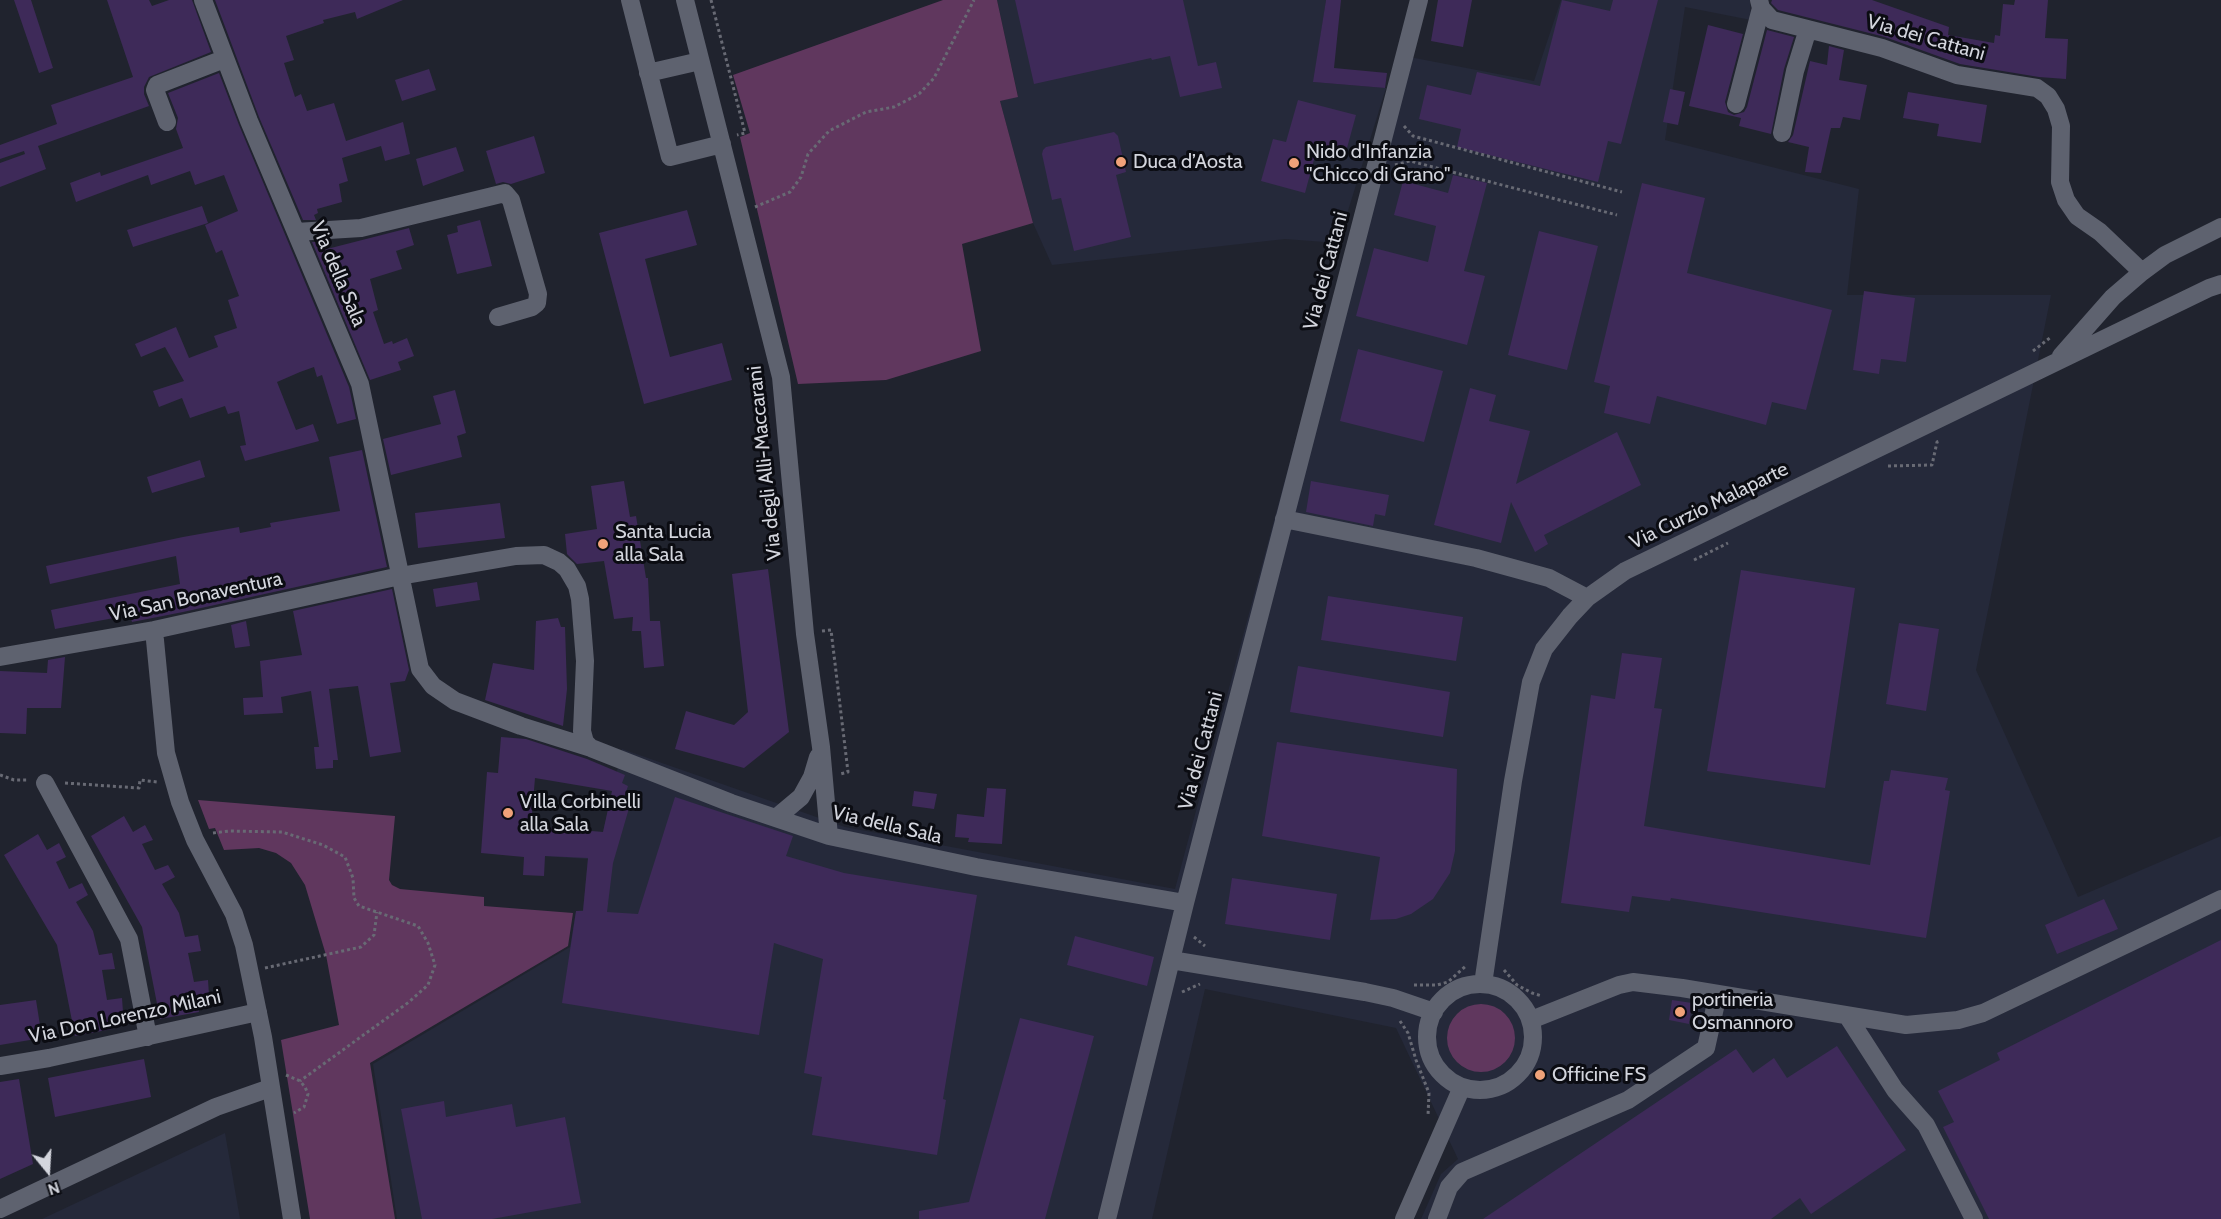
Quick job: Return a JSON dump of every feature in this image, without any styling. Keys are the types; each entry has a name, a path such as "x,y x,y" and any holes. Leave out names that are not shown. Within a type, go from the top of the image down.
{"street":[{"name":"Via della Sala","path":"203,0 224,59 360,384 420,669 433,687 455,701 591,748 731,803 829,836 1183,912"},
{"path":"630,0 670,157 729,140"},
{"name":"Via degli Alli-Maccarani","path":"685,0 700,61 729,140 751,212 784,394 806,634 821,747 829,836"},
{"name":"Via dei Cattani","path":"1107,1219 1183,912 1419,0"},
{"name":"Via dei Cattani","path":"1760,4 1772,20 1882,48 1957,75 2037,88 2048,96 2056,109 2061,126 2061,182 2066,200 2077,216 2100,232 2142,272"},
{"name":"Via dei Cattani","path":"1736,104 1760,4"},
{"path":"1782,133 1795,71 1808,29"},
{"path":"167,122 155,90 157,85 224,59"},
{"path":"648,73 700,61"},
{"path":"296,232 361,228 505,193 511,200 538,294 537,303 532,307 498,317"},
{"path":"2054,364 2113,297 2142,272 2165,255 2221,227"},
{"name":"Via Curzio Malaparte","path":"1483,984 1513,781 1531,682 1544,649 1587,598 1624,571 2221,284"},
{"path":"1284,519 1476,558 1549,578 1587,598"},
{"path":"400,576 531,554 544,555 559,561 567,569 577,586 583,613 585,661 582,730 585,742 591,748"},
{"name":"Via San Bonaventura","path":"0,657 154,630 400,576"},
{"path":"154,630 166,753 180,802 195,840 234,914 240,931 258,1012 292,1219"},
{"path":"564,739 576,738 582,730"},
{"name":"Via degli Alli-Maccarani","path":"776,818 794,804 808,787 821,747"},
{"path":"46,782 129,939 148,1036"},
{"path":"1531,1020 1633,982 1906,1025 1958,1020 1983,1012 2221,899"},
{"path":"1171,960 1365,992 1434,1012"},
{"path":"1483,984 1499,987 1512,994 1525,1008 1531,1020 1534,1037 1526,1065 1516,1076 1507,1083 1492,1089 1475,1090 1462,1087 1444,1076 1431,1058 1427,1036 1434,1012 1441,1002 1453,991 1483,984"},
{"path":"1437,1219 1449,1187 1462,1172 1628,1100 1706,1048 1718,994"},
{"name":"Via Don Lorenzo Milani","path":"0,1066 49,1058 258,1012"},
{"path":"1848,1017 1895,1090 1926,1125 1974,1219"},
{"path":"1404,1219 1462,1087"},
{"path":"0,1209 216,1107 270,1088"}],"path":[{"path":"711,0 745,133 729,140"},
{"path":"751,212 790,192 801,177 808,154 829,130 866,112 894,107 919,94 934,78 974,0"},
{"path":"1390,116 1398,118 1413,136 1622,192"},
{"path":"1377,166 1388,168 1410,161 1617,215"},
{"path":"751,212 753,196"},
{"path":"1879,470 1889,465 1932,465 1936,442 1947,437"},
{"path":"1684,564 1738,538"},
{"path":"816,632 831,630 848,772 834,776"},
{"path":"0,775 14,780 139,788 140,780 162,783"},
{"path":"213,833 282,832 323,845 345,858 353,878 354,898 360,906 418,926 428,943 435,965 428,985 409,1002 300,1081"},
{"path":"265,969 361,947 374,935 377,912"},
{"path":"1183,912 1194,938 1208,948"},
{"path":"1408,984 1425,986 1448,982 1458,975 1469,960"},
{"path":"1501,965 1517,985 1532,993 1549,995"},
{"path":"1163,994 1175,997 1190,987 1207,982"},
{"path":"1392,1017 1400,1021 1408,1033 1416,1060 1425,1078 1429,1093 1428,1118"},
{"path":"283,1074 300,1081 305,1087 307,1102 304,1107 290,1115"}],"shaded area":[{"path":"943,0 997,0 1018,97 1000,101 1033,223 962,244 981,351 886,380 798,384 740,137 750,133 733,75"},
{"name":"Duca d’Aosta","path":"997,0 1326,0 1314,82 1386,88 1338,243 1285,239 1052,265 1033,223 1000,101 1018,96"},
{"path":"1561,0 1750,0 1751,20 1685,7 1665,140 1859,189 1847,295 2051,295 1976,670 2078,897 2221,836 2221,1219 1421,1219 1441,1174 1458,1159 1396,1028 1205,989 1152,1219 397,1219 373,1064 570,947 576,911 583,910 588,859 542,856 544,827 603,832 622,749 845,827 1175,889 1399,55 1534,81"},
{"path":"198,800 395,816 389,880 392,885 400,889 484,897 484,906 573,913 568,946 370,1063 395,1219 310,1219 281,1040 339,1025 326,955 305,885 291,863 276,853 259,848 224,850 215,828 209,829"},
{"path":"1481,1004 1494,1007 1505,1014 1512,1025 1515,1038 1512,1051 1505,1062 1494,1069 1481,1072 1468,1069 1457,1062 1450,1051 1447,1038 1450,1025 1457,1014 1468,1007"},
{"path":"225,1133 240,1219 42,1219"}],"building":[{"path":"14,0 31,0 53,68 39,73"},
{"path":"107,0 149,0 152,6 169,0 192,0 211,52 149,77 144,87 144,94 149,106 38,146 46,169 0,187 0,163 25,154 24,151 0,159 0,145 57,124 51,105 133,77"},
{"path":"215,0 403,0 357,19 355,12 323,20 324,23 286,36 294,60 284,63 295,97 301,94 307,111 334,103 346,141 403,122 410,154 385,161 381,146 342,158 348,181 339,184 342,202 317,209 318,213 314,215 316,220 303,220 259,117"},
{"path":"1015,0 1183,0 1198,66 1216,62 1222,88 1180,97 1170,56 1152,60 1151,58 1034,84"},
{"path":"1326,0 1341,0 1334,68 1387,73 1385,88 1313,82"},
{"path":"1438,0 1472,0 1463,47 1431,41"},
{"path":"1562,0 1610,11 1613,0 1658,0 1621,144 1608,141 1598,182 1457,147 1461,129 1419,119 1427,85 1471,95 1477,72 1540,86"},
{"path":"1772,0 1872,0 1949,27 1948,35 1994,43 1995,35 2000,36 2003,4 2014,5 2015,0 2048,0 2045,38 2068,39 2066,79 2039,77 1960,64 1885,37 1778,10 1771,3"},
{"path":"1708,25 1743,34 1725,102 1728,112 1734,115 1744,112 1747,107 1767,30 1794,37 1784,69 1771,134 1739,126 1741,118 1689,106"},
{"path":"1829,46 1844,50 1839,80 1867,85 1860,120 1843,117 1840,128 1831,128 1821,173 1805,172 1809,147 1788,142 1793,135 1810,61 1827,65"},
{"path":"429,69 436,90 402,101 395,80"},
{"path":"219,73 349,387 356,419 337,424 322,375 317,377 314,367 300,372 277,382 296,430 313,424 319,441 245,461 240,446 246,445 239,411 228,414 225,406 190,418 182,398 159,407 153,391 184,381 165,347 141,357 135,344 176,327 189,358 218,347 214,336 237,328 228,300 239,296 222,250 216,253 205,225 238,211 224,175 195,185 190,171 151,185 148,175 76,202 70,183 100,172 101,176 183,148 176,129 178,118 168,93"},
{"path":"1670,89 1685,92 1678,125 1663,122"},
{"path":"1908,92 1987,105 1981,143 1937,136 1939,124 1903,118"},
{"path":"1298,100 1356,115 1344,159 1316,152 1305,193 1261,181 1273,139 1286,142"},
{"path":"1114,132 1118,136 1126,172 1116,175 1131,237 1074,251 1061,198 1052,200 1043,150 1046,147"},
{"path":"534,136 545,173 511,184 503,182 496,184 486,151"},
{"path":"456,147 464,171 423,186 416,159"},
{"path":"1453,175 1487,183 1464,271 1485,276 1467,345 1356,316 1374,248 1428,262 1436,226 1394,215 1403,181 1448,193"},
{"path":"1642,183 1705,198 1687,273 1832,310 1806,410 1772,402 1766,425 1657,396 1650,424 1604,413 1610,386 1594,382"},
{"path":"202,206 208,223 133,247 127,230"},
{"path":"687,210 697,245 645,259 670,357 722,343 732,380 644,404 599,233"},
{"path":"480,220 492,266 457,274 447,235 458,232 457,226"},
{"path":"409,228 414,245 396,251 402,269 370,279 378,310 373,312 384,344 392,341 393,344 407,338 414,356 398,362 401,370 370,380 312,242 324,242 327,249"},
{"path":"1539,231 1598,246 1567,370 1508,355"},
{"path":"1864,291 1915,298 1906,362 1881,359 1879,374 1853,370"},
{"path":"1358,349 1443,371 1424,442 1340,421"},
{"path":"1470,388 1496,395 1489,421 1530,431 1516,484 1617,432 1641,485 1544,535 1548,544 1535,552 1511,502 1501,543 1434,525"},
{"path":"455,390 466,433 457,436 462,457 391,475 383,439 441,424 433,396"},
{"path":"362,450 387,567 132,622 130,615 55,629 51,610 180,584 176,556 50,584 46,566 183,537 239,527 240,533 271,527 270,523 340,511 329,457"},
{"path":"200,460 205,477 152,493 147,477"},
{"path":"624,481 630,517 636,516 646,578 648,578 650,621 660,621 664,666 644,668 641,631 632,631 633,617 614,619 604,561 577,564 567,554 565,534 597,529 591,486"},
{"path":"1311,481 1389,495 1385,516 1375,514 1373,526 1306,512"},
{"path":"500,503 505,538 418,548 415,513"},
{"path":"768,569 789,732 744,768 675,749 686,711 734,725 748,712 732,574"},
{"path":"1741,570 1855,588 1825,788 1707,771"},
{"path":"477,582 480,600 436,607 433,589"},
{"path":"392,589 409,670 405,681 390,683 401,752 370,757 358,686 329,689 338,760 333,760 333,768 316,769 314,747 319,747 311,691 281,697 283,713 244,715 243,698 263,697 260,661 302,655 293,611"},
{"path":"1328,596 1463,617 1456,661 1321,640"},
{"path":"558,618 561,627 565,627 567,689 563,726 485,700 493,663 534,670 536,621"},
{"path":"246,621 250,646 235,648 231,625"},
{"path":"1899,623 1939,629 1926,711 1886,704"},
{"path":"1622,653 1662,658 1654,708 1662,709 1644,826 1870,865 1884,781 1889,781 1891,770 1948,778 1945,790 1950,791 1926,938 1671,898 1670,901 1632,896 1629,912 1561,903 1591,695 1615,699"},
{"path":"65,657 61,708 27,708 26,734 0,733 0,671 47,673 48,660"},
{"path":"1298,666 1450,692 1443,737 1290,712"},
{"path":"501,737 526,739 587,759 625,775 622,783 628,786 625,795 632,798 613,863 607,912 638,914 675,797 793,836 786,856 844,873 977,895 943,1099 946,1100 937,1155 812,1135 822,1077 804,1073 823,959 774,943 759,1035 562,1003 576,911 583,911 588,858 545,856 544,876 523,875 524,857 481,853 487,772 498,773","holes":["535,778 612,791 603,832 531,826"]},
{"path":"1277,742 1457,769 1455,851 1450,873 1433,899 1411,914 1396,919 1370,920 1380,857 1262,836"},
{"path":"987,788 1006,789 1002,844 968,842 969,838 955,837 957,814 984,817"},
{"path":"914,791 937,794 934,809 912,806"},
{"path":"124,816 133,832 145,825 153,840 142,844 155,870 168,865 175,877 162,884 179,913 185,937 198,935 201,951 188,953 194,982 208,980 209,995 196,997 199,1012 160,1019 142,927 91,836"},
{"path":"38,834 47,850 59,843 66,857 56,862 69,889 82,883 88,895 76,902 93,931 99,955 112,953 115,969 102,970 107,1000 122,998 123,1012 110,1014 112,1029 75,1036 57,945 4,855"},
{"path":"1232,878 1337,894 1330,940 1225,924"},
{"path":"2104,899 2118,929 2057,954 2045,925"},
{"path":"1075,936 1154,957 1147,986 1067,965"},
{"path":"2221,940 2221,1219 1989,1219 1943,1127 1954,1122 1938,1091 2000,1060 1997,1053"},
{"path":"36,1000 42,1038 0,1045 0,1005"},
{"name":"portineria Osmannoro","path":"1672,1000 1692,1003 1689,1024 1669,1020"},
{"path":"1020,1018 1094,1036 1045,1219 919,1219 919,1211 969,1202"},
{"path":"1837,1046 1906,1150 1811,1214 1800,1198 1771,1219 1483,1219 1736,1049 1753,1073 1774,1058 1787,1078"},
{"path":"144,1059 151,1097 55,1117 48,1078"},
{"path":"19,1079 33,1164 0,1179 0,1082"},
{"path":"444,1101 446,1117 512,1104 516,1127 565,1117 581,1203 492,1219 422,1219 401,1109"}],"place":[{"name":"Duca d’Aosta","path":"1121,162"},
{"name":"Nido d'Infanzia \"Chicco di Grano\"","path":"1294,163"},
{"name":"Santa Lucia alla Sala","path":"603,544"},
{"name":"Villa Corbinelli alla Sala","path":"508,813"},
{"name":"portineria Osmannoro","path":"1680,1012"},
{"name":"Officine FS","path":"1540,1075"}]}
